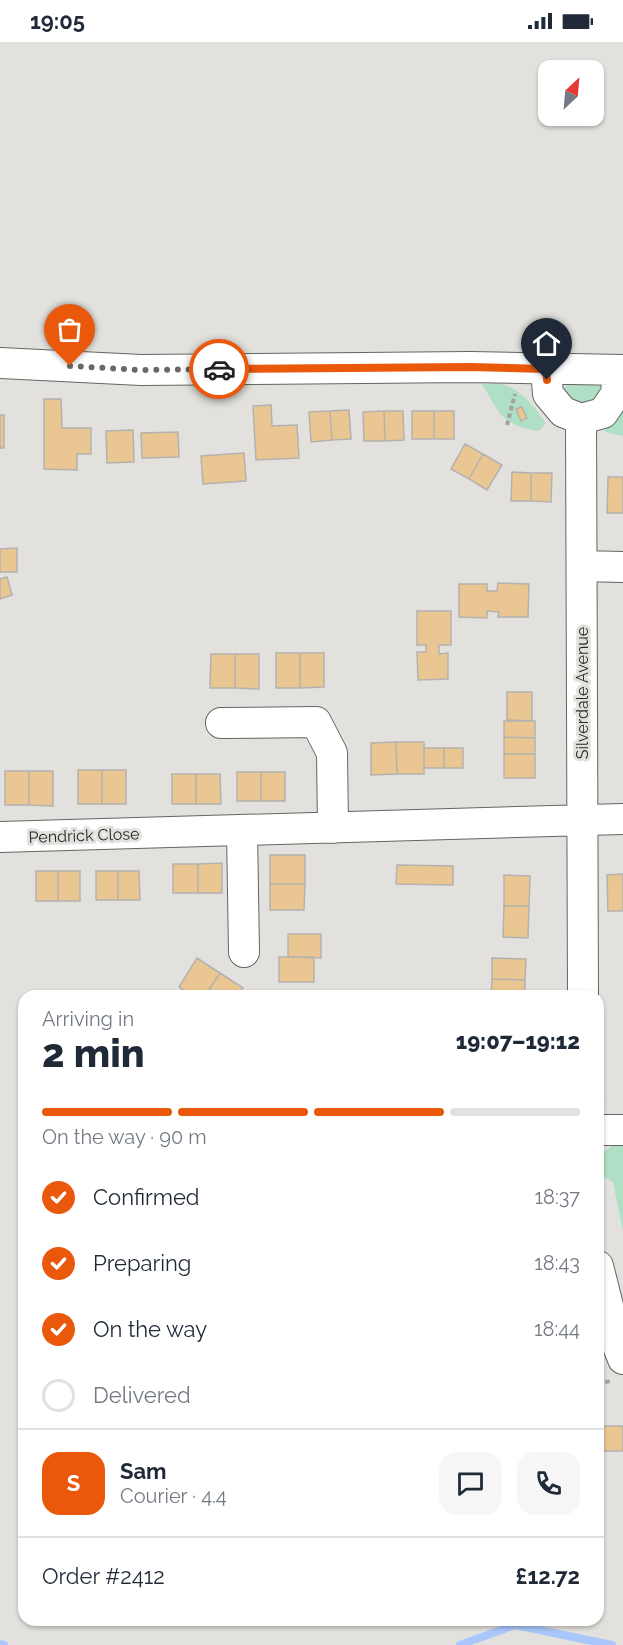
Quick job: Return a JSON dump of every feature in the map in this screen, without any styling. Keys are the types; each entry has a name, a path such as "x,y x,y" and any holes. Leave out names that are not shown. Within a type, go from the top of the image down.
{"street":[{"path":"0,363 141,370 470,367 620,370 616,394 603,412 581,419 563,412 548,394 546,369"},
{"name":"Silverdale Avenue","path":"581,419 583,990"},
{"path":"582,566 623,567"},
{"path":"221,723 319,715 332,753 333,828 623,819"},
{"name":"Pendrick Close","path":"0,837 333,828"},
{"path":"242,831 252,935"},
{"path":"604,1130 623,1130"},
{"path":"604,1290 623,1359"}],"path":[{"path":"507,425 518,388"}],"green space":[{"path":"570,382 603,382 603,387 593,401 585,405 563,396 563,389"},
{"path":"499,383 521,394 531,404 546,423 539,431 526,429 509,422 498,411 482,384"},
{"path":"623,405 623,436 605,432 611,416"},
{"path":"623,1138 623,1231 613,1182 604,1177 604,1152"}],"building":[{"path":"44,399 61,399 62,428 91,428 91,454 77,454 77,470 44,469"},
{"path":"271,405 272,426 297,425 299,458 256,460 253,406"},
{"path":"522,407 527,418 521,421 516,409"},
{"path":"349,410 351,439 332,440 330,411"},
{"path":"330,411 332,440 311,442 309,412"},
{"path":"384,411 385,441 364,441 363,412"},
{"path":"384,411 403,411 404,440 385,441"},
{"path":"412,411 434,411 434,439 412,439"},
{"path":"434,411 454,411 454,439 434,439"},
{"path":"0,415 4,415 4,448 0,448"},
{"path":"133,430 134,462 107,463 106,431"},
{"path":"178,432 179,457 142,458 141,433"},
{"path":"465,444 483,454 469,479 451,469"},
{"path":"244,453 246,481 203,484 201,456"},
{"path":"483,454 502,465 487,490 469,479"},
{"path":"512,472 531,473 531,501 511,501"},
{"path":"531,473 552,473 551,502 531,501"},
{"path":"608,477 623,477 623,513 607,513"},
{"path":"17,548 17,572 0,572 0,549"},
{"path":"7,577 12,595 0,599 0,579"},
{"path":"498,583 529,584 528,617 498,617 499,612 487,611 487,618 459,617 459,584 487,584 487,591 497,591"},
{"path":"417,611 451,611 451,645 439,645 439,654 448,653 448,679 418,680 417,652 426,652 426,645 417,645"},
{"path":"276,653 300,653 300,688 276,688"},
{"path":"300,653 324,653 324,687 300,688"},
{"path":"211,654 235,654 235,688 210,688"},
{"path":"235,654 259,654 259,689 235,688"},
{"path":"507,692 532,692 532,721 507,720"},
{"path":"504,721 535,721 535,738 504,737"},
{"path":"504,737 535,738 535,754 504,754"},
{"path":"396,742 397,774 371,775 371,743"},
{"path":"396,742 424,742 424,774 397,774"},
{"path":"424,748 444,748 444,768 424,768"},
{"path":"444,748 463,748 463,768 444,768"},
{"path":"504,754 535,754 535,778 504,778"},
{"path":"78,770 102,770 102,804 78,804"},
{"path":"102,770 126,770 126,804 102,804"},
{"path":"5,771 29,771 29,805 5,805"},
{"path":"29,771 53,771 53,806 29,805"},
{"path":"237,772 261,772 261,801 237,801"},
{"path":"261,772 285,772 285,801 261,801"},
{"path":"172,774 196,774 196,804 172,804"},
{"path":"196,774 220,774 221,804 196,804"},
{"path":"270,855 305,855 305,884 270,884"},
{"path":"222,863 222,893 198,893 198,864"},
{"path":"173,864 198,864 198,893 173,893"},
{"path":"397,865 453,866 453,885 396,884"},
{"path":"36,871 58,871 58,901 36,901"},
{"path":"58,871 80,871 80,901 58,901"},
{"path":"96,871 118,871 118,900 96,900"},
{"path":"118,871 139,871 140,900 118,900"},
{"path":"623,874 623,911 608,911 607,875"},
{"path":"504,875 530,876 529,906 504,906"},
{"path":"270,884 305,884 304,910 270,910"},
{"path":"504,906 529,906 528,938 503,937"},
{"path":"288,934 321,934 321,958 288,957"},
{"path":"279,957 314,957 314,982 279,982"},
{"path":"197,958 220,973 209,990 184,990 179,987"},
{"path":"492,958 526,959 525,980 492,979"},
{"path":"220,973 243,988 242,990 209,990"},
{"path":"492,979 525,980 525,990 491,990"},
{"path":"604,1426 623,1426 623,1451 604,1451"}],"waterway":[{"path":"460,1645 512,1626"},
{"path":"520,1626 612,1645"},
{"path":"0,1644 4,1645"}],"way so far":[{"path":"70,366 141,370 219,369"}],"route":[{"path":"219,369 470,367 546,369 547,380"}]}
